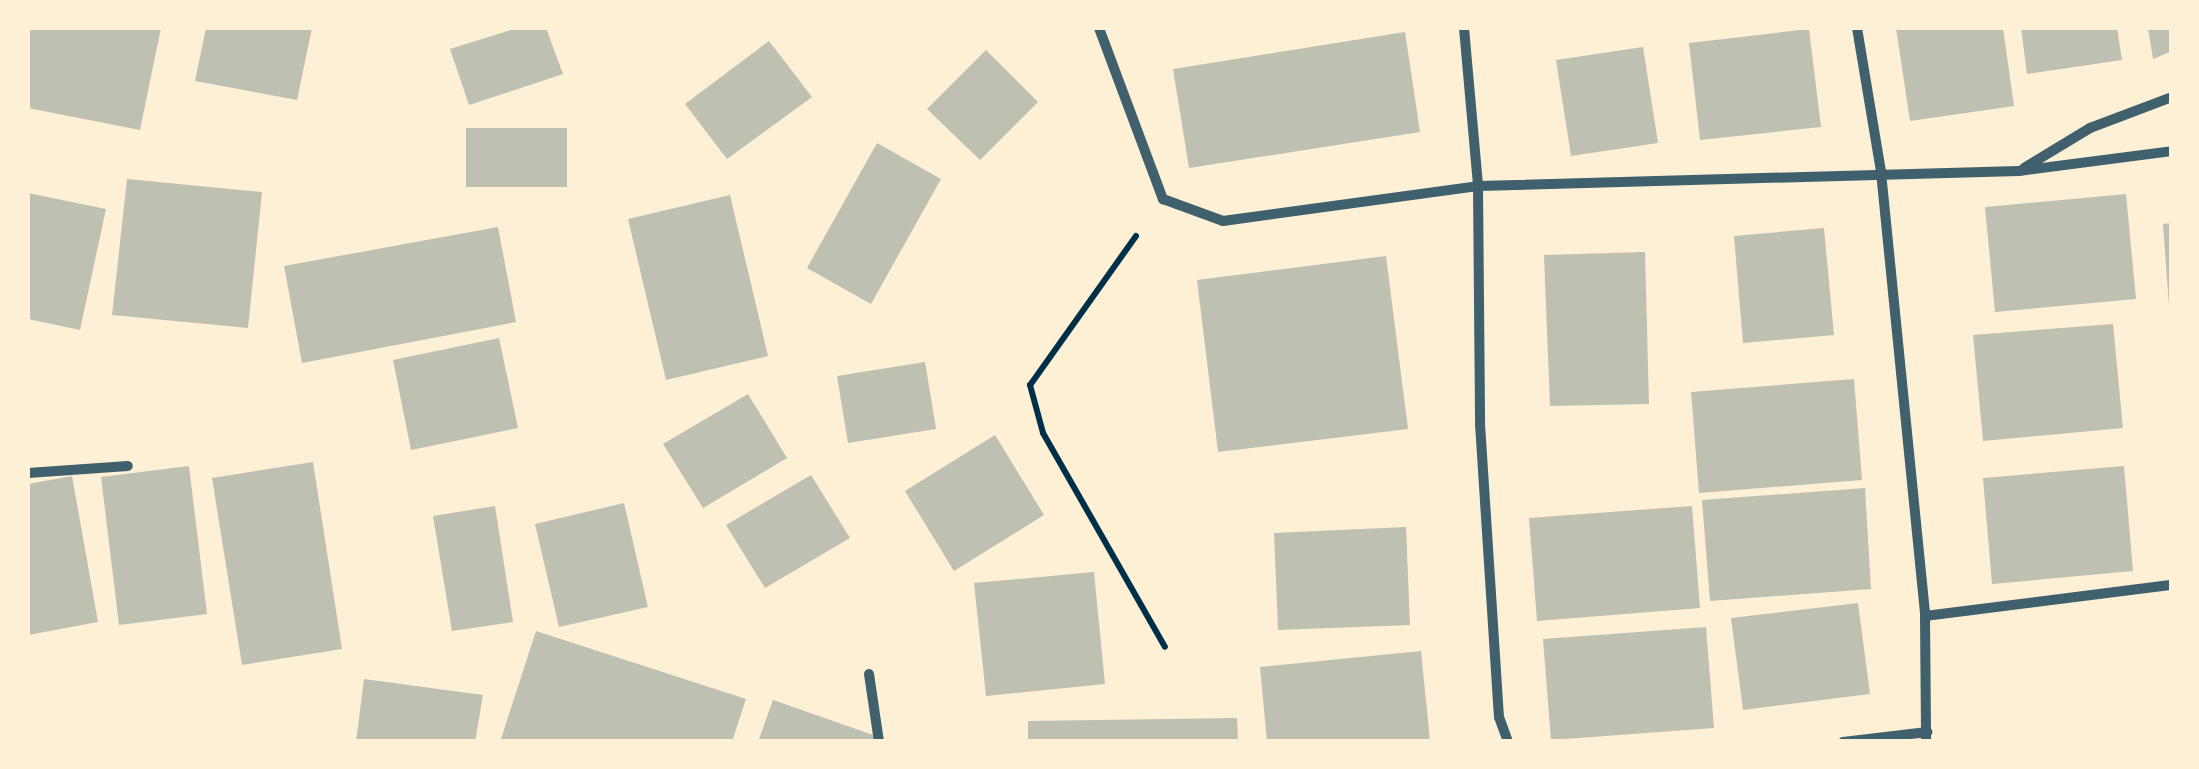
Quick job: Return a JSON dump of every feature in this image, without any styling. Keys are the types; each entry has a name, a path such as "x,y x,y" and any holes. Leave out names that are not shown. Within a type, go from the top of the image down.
{"street":[{"path":"1100,28 1163,199 1223,221 1478,186 2019,171 2172,151"},
{"path":"1464,28 1478,186 1480,424 1498,717 1508,742"},
{"path":"1843,742 1927,737 1924,616 1881,172 1857,28"},
{"path":"2019,171 2090,128 2172,96"},
{"path":"28,474 128,466"},
{"path":"1924,616 2172,585"},
{"path":"869,674 879,742"}],"path":[{"path":"1163,199 1030,385 1043,433 1166,647"}],"building":[{"path":"28,28 161,28 140,130 28,108"},
{"path":"206,28 312,28 297,100 195,81"},
{"path":"517,28 546,28 563,74 469,105 450,49"},
{"path":"1896,28 2003,28 2014,106 1910,121"},
{"path":"2021,28 2117,28 2122,60 2027,74"},
{"path":"2148,28 2172,28 2172,51 2153,59"},
{"path":"1809,29 1821,127 1700,140 1689,43"},
{"path":"1405,32 1420,132 1189,168 1173,69"},
{"path":"769,41 812,97 727,159 685,104"},
{"path":"1643,47 1658,143 1571,156 1556,60"},
{"path":"986,50 1038,102 980,160 927,109"},
{"path":"466,128 567,128 567,187 466,187"},
{"path":"877,143 941,179 871,304 807,268"},
{"path":"127,179 262,192 248,328 112,315"},
{"path":"28,193 106,209 80,330 28,319"},
{"path":"2126,194 2136,299 1995,312 1985,207"},
{"path":"730,195 768,356 666,380 628,219"},
{"path":"2172,223 2172,306 2169,306 2163,224"},
{"path":"498,227 516,322 302,363 284,266"},
{"path":"1824,228 1834,335 1743,343 1734,236"},
{"path":"1645,252 1649,404 1550,406 1544,255"},
{"path":"1386,256 1408,429 1218,452 1197,280"},
{"path":"2113,324 2123,428 1983,441 1973,335"},
{"path":"499,338 518,428 411,450 393,360"},
{"path":"925,362 936,429 848,443 837,376"},
{"path":"1854,379 1862,480 1699,493 1691,392"},
{"path":"748,394 787,458 703,508 663,444"},
{"path":"995,435 1044,515 954,571 905,491"},
{"path":"313,462 342,649 242,665 212,478"},
{"path":"189,466 207,614 119,625 101,477"},
{"path":"2124,466 2133,571 1992,584 1983,478"},
{"path":"811,475 850,538 765,588 726,525"},
{"path":"72,476 98,622 28,635 28,484"},
{"path":"1865,488 1871,589 1710,601 1702,500"},
{"path":"624,503 648,607 559,627 535,524"},
{"path":"495,506 513,622 452,631 433,516"},
{"path":"1692,506 1700,608 1537,621 1529,518"},
{"path":"1406,527 1410,625 1278,630 1274,533"},
{"path":"1094,572 1105,684 986,696 974,583"},
{"path":"1858,603 1870,694 1743,710 1731,618"},
{"path":"1706,627 1714,728 1551,740 1543,639"},
{"path":"536,631 746,699 732,742 500,742"},
{"path":"1421,651 1430,740 1267,742 1260,667"},
{"path":"364,679 483,695 475,742 356,742"},
{"path":"773,700 876,736 874,742 758,742"},
{"path":"1237,718 1238,742 1028,742 1028,721"}]}
